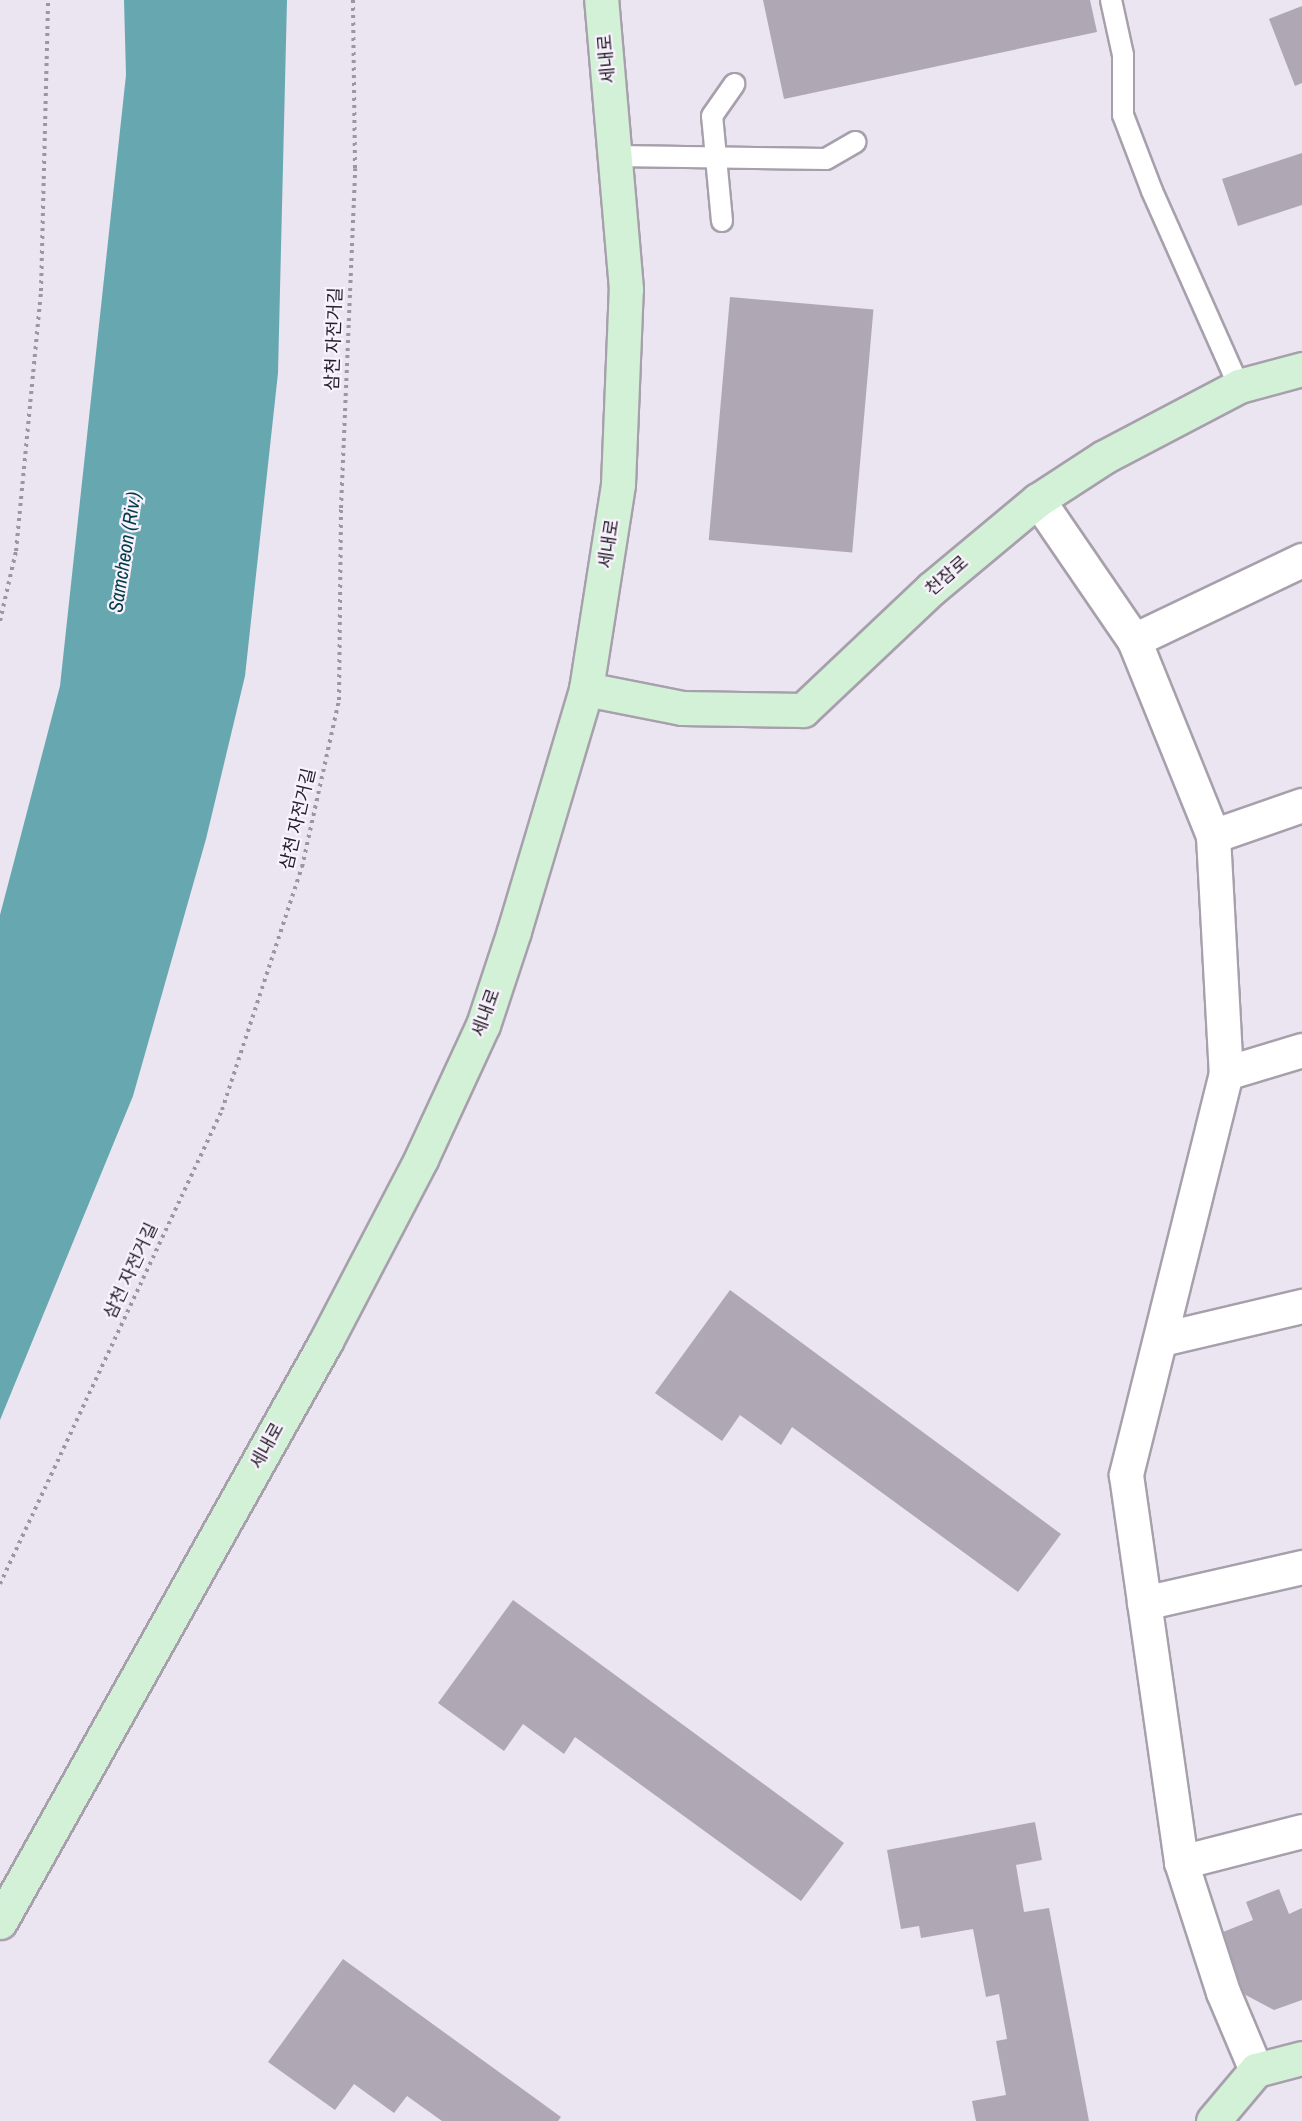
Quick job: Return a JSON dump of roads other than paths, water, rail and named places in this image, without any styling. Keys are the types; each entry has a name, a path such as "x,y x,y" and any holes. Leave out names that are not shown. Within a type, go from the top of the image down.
{"main road":[{"name":"세내로","path":"0,1922 326,1341 421,1159 483,1025 586,689 618,484 626,289 601,0"},
{"name":"천잠로","path":"586,689 682,708 803,710 931,589 1038,500 1104,457 1239,386 1302,369"},
{"path":"1213,2121 1256,2070 1302,2058"}],"street":[{"path":"1038,500 1134,640 1213,836 1226,1073 1162,1339 1126,1475 1181,1862 1223,1992 1256,2070"},
{"path":"1134,640 1302,560"},
{"path":"1213,836 1302,805"},
{"path":"1226,1073 1302,1050"},
{"path":"1162,1339 1302,1306"},
{"path":"1144,1603 1302,1567"},
{"path":"1181,1862 1302,1831"}],"lane":[{"path":"1111,0 1123,55 1123,115 1152,191 1239,386"},
{"path":"722,220 712,116 734,84"},
{"path":"615,156 716,155 826,159 855,142"}],"water":[{"name":"Samcheon (Riv.)","path":"124,0 287,0 278,373 245,676 206,839 133,1096 0,1420 0,915 60,686 126,75"}]}
